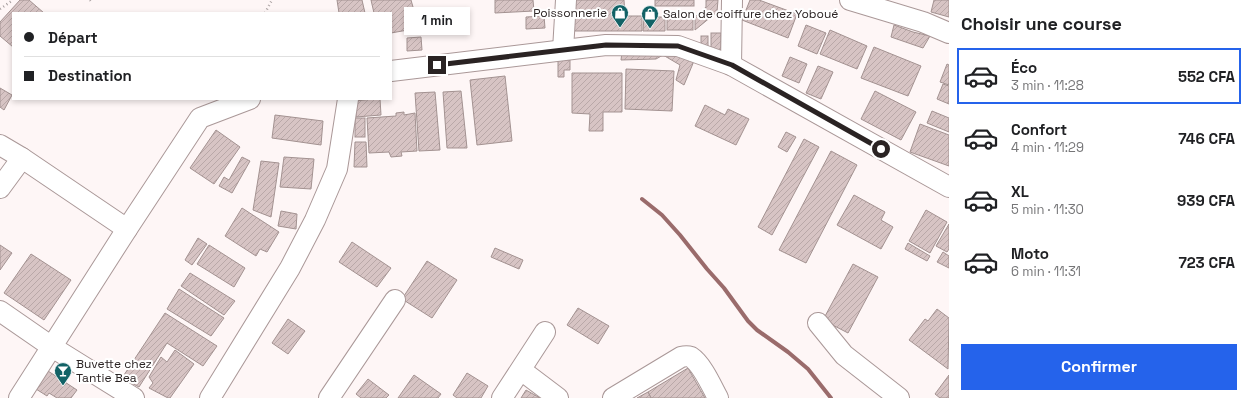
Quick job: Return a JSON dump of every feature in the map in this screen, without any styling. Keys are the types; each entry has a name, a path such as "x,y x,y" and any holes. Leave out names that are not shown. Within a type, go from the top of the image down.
{"street":[{"path":"563,50 566,0"},
{"path":"732,0 732,65"},
{"path":"850,0 924,22 949,33"},
{"path":"392,70 606,45 678,46 732,65 949,187"},
{"path":"19,398 200,118 247,100"},
{"path":"210,398 290,268 315,220 336,169 348,100"},
{"path":"0,145 22,158 127,229"},
{"path":"0,188 22,158"},
{"path":"329,398 395,300"},
{"path":"0,311 134,398"},
{"path":"818,323 844,355 899,398"},
{"path":"502,398 545,332"},
{"path":"613,398 681,357 687,356 692,358 701,368 718,398"},
{"path":"521,370 558,398"}],"path":[{"path":"0,10 13,0"},
{"path":"266,12 272,0"}],"building":[{"path":"20,0 29,0 43,12 12,12 12,46 0,36 0,22"},
{"path":"337,0 362,0 365,12 339,12"},
{"path":"371,0 411,0 419,28 392,33 392,12 374,12"},
{"path":"495,0 533,0 534,11 495,13"},
{"path":"571,0 624,0 625,16 642,16 642,31 571,31"},
{"path":"655,0 694,0 694,6 655,6"},
{"path":"706,0 718,0 717,12 695,30 695,17 706,7"},
{"path":"750,0 759,0 797,14 788,38 742,20"},
{"path":"934,0 949,0 949,17 931,12"},
{"path":"544,16 545,28 526,29 526,17"},
{"path":"644,17 665,17 665,31 643,31"},
{"path":"667,17 693,17 693,30 667,30"},
{"path":"806,25 826,33 817,54 798,46"},
{"path":"894,25 930,36 923,48 891,37"},
{"path":"830,30 867,46 857,69 820,54"},
{"path":"711,33 721,33 721,50 711,50"},
{"path":"701,36 708,36 708,46 701,46"},
{"path":"421,37 422,50 407,51 407,38"},
{"path":"874,47 921,66 908,96 861,78"},
{"path":"670,50 694,61 684,85 676,80 680,65 663,55 656,59 621,60 622,52"},
{"path":"790,57 807,64 799,83 782,76"},
{"path":"558,60 570,60 570,70 564,70 564,77 558,77"},
{"path":"947,64 949,65 949,85 940,82"},
{"path":"818,66 833,72 821,99 806,93"},
{"path":"626,69 674,71 672,111 625,109"},
{"path":"572,73 622,73 622,112 603,112 603,131 589,131 590,114 572,113"},
{"path":"505,76 512,141 477,145 470,80"},
{"path":"943,84 949,86 949,104 937,99"},
{"path":"0,88 12,95 4,110 0,107"},
{"path":"461,91 467,148 447,148 443,92"},
{"path":"875,91 916,112 901,140 861,119"},
{"path":"435,92 440,150 419,151 415,93"},
{"path":"380,100 381,115 356,117 355,101"},
{"path":"705,105 725,115 728,109 749,119 736,145 695,126"},
{"path":"932,111 949,118 949,132 927,123"},
{"path":"404,112 404,115 415,113 417,151 401,152 402,156 391,157 389,152 369,153 367,118 396,116 396,113"},
{"path":"275,115 323,121 321,145 272,138"},
{"path":"355,118 365,118 365,137 355,137"},
{"path":"920,124 949,135 949,166 910,152"},
{"path":"216,130 240,147 214,184 190,168"},
{"path":"786,132 796,137 787,152 778,147"},
{"path":"804,139 819,147 772,235 758,227"},
{"path":"355,142 366,142 367,167 354,167"},
{"path":"831,151 857,165 806,263 779,250"},
{"path":"242,157 250,161 232,193 219,186 224,177 229,180"},
{"path":"284,157 314,159 311,189 280,187"},
{"path":"261,161 279,163 271,217 253,210"},
{"path":"854,195 885,212 881,220 893,227 881,249 837,225"},
{"path":"242,208 279,232 267,252 260,249 256,256 225,236"},
{"path":"926,210 947,222 930,253 909,241"},
{"path":"281,211 297,214 296,229 278,226"},
{"path":"949,224 949,249 947,252 936,246"},
{"path":"198,238 207,244 192,265 185,260"},
{"path":"352,242 391,268 377,287 339,262"},
{"path":"908,243 930,256 927,261 905,249"},
{"path":"0,245 12,253 0,270"},
{"path":"209,245 245,268 234,287 197,264"},
{"path":"495,248 523,260 519,269 491,257"},
{"path":"943,252 949,256 949,268 937,262"},
{"path":"31,254 71,280 44,320 4,293"},
{"path":"427,261 457,280 432,318 402,299"},
{"path":"853,264 878,277 848,333 823,320"},
{"path":"190,273 235,301 224,315 181,286"},
{"path":"179,289 224,318 211,336 167,309"},
{"path":"578,308 609,326 598,344 567,325"},
{"path":"937,309 949,318 948,369 909,340 925,319 928,321"},
{"path":"165,313 217,346 203,366 167,343 139,387 122,378"},
{"path":"288,319 305,331 288,354 272,343"},
{"path":"175,350 194,364 170,398 168,398 149,388 153,383 149,377 161,357 167,362"},
{"path":"688,368 705,398 651,398 648,392"},
{"path":"48,371 77,390 71,398 57,398 49,393 47,396 36,389"},
{"path":"467,373 488,386 481,398 457,398 453,395"},
{"path":"414,375 441,394 438,398 398,398"},
{"path":"949,375 949,398 940,398 935,394"},
{"path":"368,379 389,395 386,398 361,398 356,394"},
{"path":"526,390 540,398 521,398"},
{"path":"648,392 651,398 637,398"}],"waterway":[{"path":"642,199 662,215 680,235 724,288 748,321 757,330 788,352 808,369 831,398"}],"place":[{"name":"Poissonnerie","path":"620,28"},
{"name":"Salon de coiffure chez Yoboué","path":"650,29"},
{"name":"Buvette chez Tantie Bea","path":"63,386"}],"route":[{"path":"437,65 606,45 678,46 732,65 881,149"}]}
